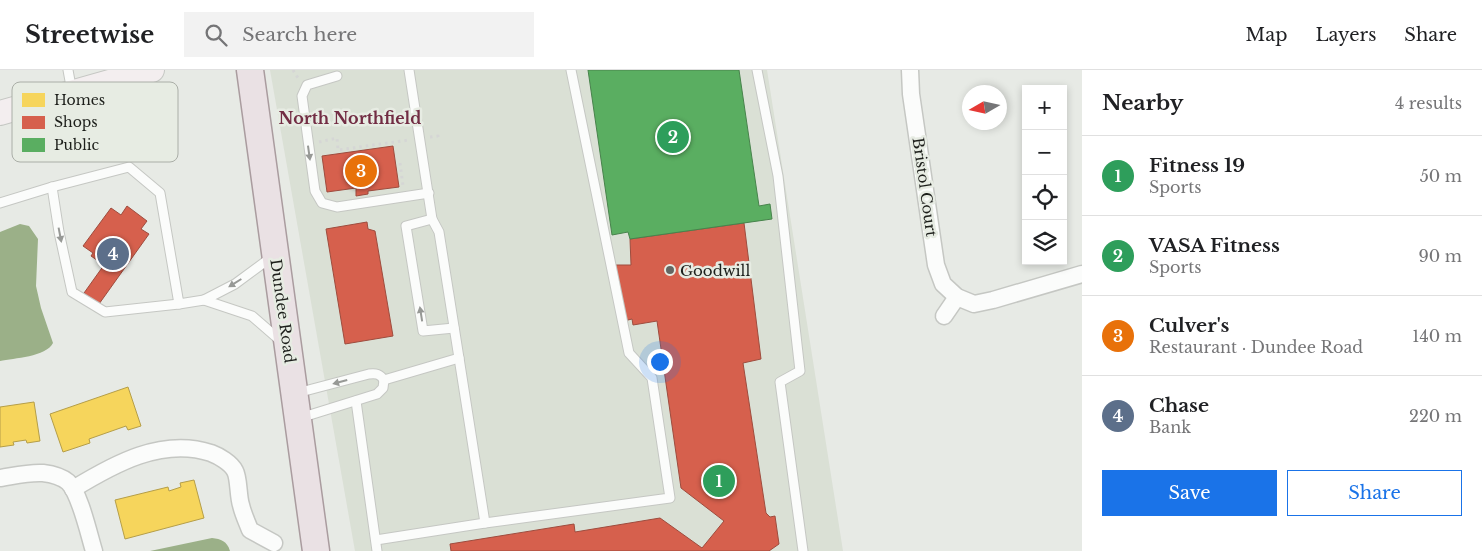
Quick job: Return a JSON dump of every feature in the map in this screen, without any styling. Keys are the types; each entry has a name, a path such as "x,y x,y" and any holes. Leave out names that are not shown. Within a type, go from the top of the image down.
{"main road":[{"name":"Dundee Road","path":"250,70 316,551"},
{"path":"70,81 140,72"},
{"path":"0,112 12,107"}],"street":[{"name":"Bristol Court","path":"910,70 911,94 936,265 944,284 957,297"},
{"path":"944,316 957,297 974,304 1082,274"},
{"path":"73,489 102,471 136,457 179,448 204,451 218,456 235,471 241,505 250,530 274,543"},
{"path":"0,478 42,473 59,477 68,482 83,513 94,551"}],"lane":[{"path":"409,70 432,219 439,232 485,523"},
{"path":"376,540 670,498 652,378 629,353 571,70"},
{"path":"757,70 778,176 800,371 780,382 803,551"},
{"path":"337,76 307,85 302,96 314,191 322,203 337,207 429,193"},
{"path":"0,203 129,166 160,193 179,304"},
{"path":"52,187 59,232 72,292 105,312 204,300 235,284 275,255"},
{"path":"432,219 406,226 423,331 454,328"},
{"path":"204,300 252,316 288,347"},
{"path":"384,380 459,358"},
{"path":"376,373 382,376 384,380 383,388 376,394 356,401 296,406 369,374 376,373"},
{"path":"356,401 377,551"}],"path":[{"path":"293,70 305,88"},
{"path":"317,133 319,142 337,138 338,150 438,136 438,139"},
{"path":"409,140 410,148"},
{"path":"400,163 403,186"},
{"path":"395,188 413,185"}],"shaded area":[{"path":"270,70 767,70 843,551 355,551"},
{"path":"20,224 29,226 38,239 36,286 53,343 49,348 37,354 0,361 0,232"},
{"path":"212,538 223,541 230,551 150,551"}],"building: Homes":[{"path":"128,387 141,426 128,430 126,426 89,439 90,443 63,452 50,414"},
{"path":"34,402 40,441 27,443 26,440 13,442 14,445 0,447 0,407"},
{"path":"194,480 204,518 125,539 115,500 168,487 169,491 181,487 180,483"}],"building: Shops":[{"path":"393,146 399,187 368,191 368,194 356,196 356,188 327,192 322,156"},
{"path":"127,206 147,221 141,229 149,234 99,304 84,293 104,265 91,256 93,253 83,246 111,208 121,215"},
{"path":"367,222 368,229 375,231 393,336 345,344 326,229"},
{"path":"744,223 761,359 743,363 766,513 770,517 775,516 779,544 769,551 451,551 450,544 574,524 575,532 660,518 702,548 724,521 681,488 657,321 633,325 632,319 624,321 615,265 631,265 630,239"}],"building: Public":[{"path":"588,70 739,70 759,206 770,204 772,219 630,239 628,232 612,235"}],"place":[{"name":"VASA Fitness","path":"673,137"},
{"name":"Culver's","path":"361,171"},
{"name":"Chase","path":"113,254"},
{"name":"Goodwill","path":"670,270"},
{"name":"Fitness 19","path":"719,481"}],"district":[{"name":"North Northfield","path":"350,118"}]}
